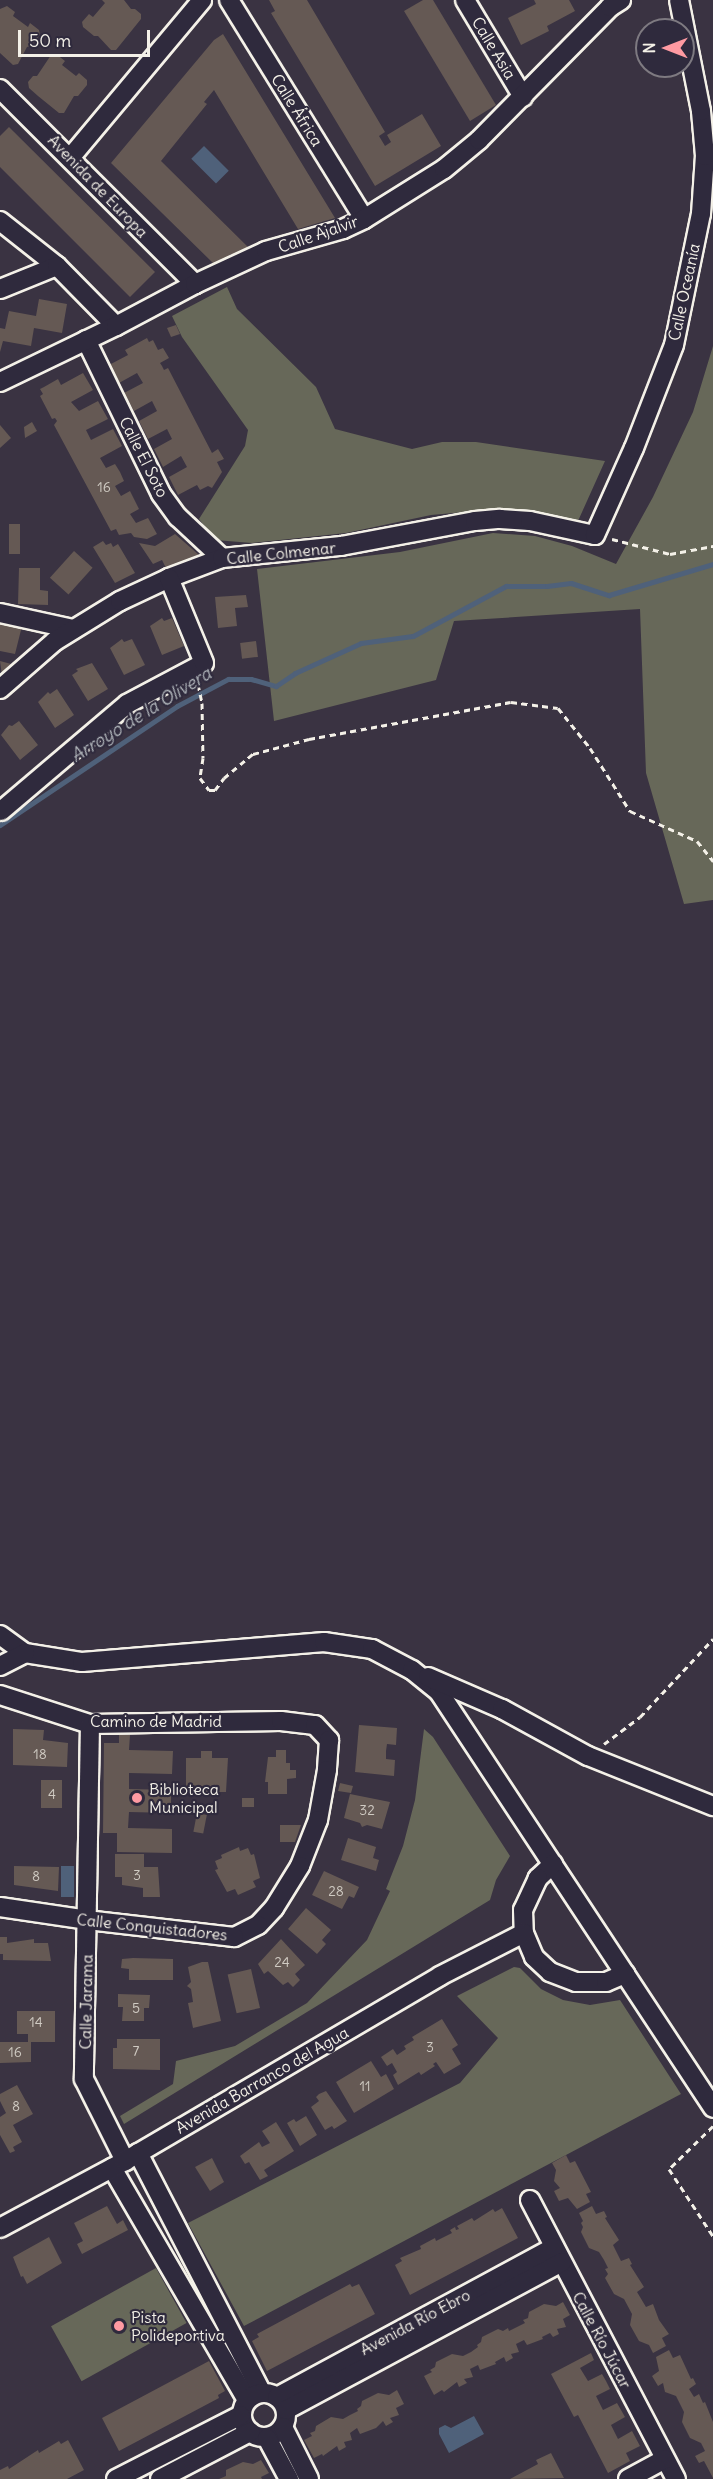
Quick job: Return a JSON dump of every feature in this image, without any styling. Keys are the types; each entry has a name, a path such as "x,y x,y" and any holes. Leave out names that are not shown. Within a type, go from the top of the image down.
{"street":[{"path":"70,158 202,0"},
{"name":"Calle África","path":"229,0 364,219"},
{"name":"Calle Asia","path":"465,0 523,97"},
{"name":"Calle Ajalvir","path":"0,382 266,251 343,229 364,219 444,169 479,140 604,13 621,0"},
{"name":"Calle Oceanía","path":"595,535 634,448 674,345 700,214 705,156 701,111 679,0"},
{"name":"Avenida de Europa","path":"0,89 195,284"},
{"path":"0,221 57,266 116,326"},
{"path":"0,289 57,266"},
{"name":"Calle El Soto","path":"86,340 161,494 178,517 222,558"},
{"name":"Calle Colmenar","path":"0,688 73,629 120,601 169,578 222,558 361,543 475,521 500,519 530,521 595,535"},
{"path":"1,811 127,704 204,663 169,578"},
{"path":"0,613 73,629"},
{"path":"0,1635 25,1653 82,1662 324,1642 372,1649 412,1670 502,1709 588,1755 713,1806"},
{"path":"0,1666 25,1653"},
{"path":"412,1670 439,1692 713,2108"},
{"name":"Camino de Madrid","path":"0,1695 90,1724 281,1721 315,1725"},
{"name":"Calle Jarama","path":"90,1724 84,2079 125,2161"},
{"name":"Calle Conquistadores","path":"0,1907 88,1920 234,1936 258,1925 274,1908 300,1866 318,1820 327,1770 329,1740 315,1725"},
{"path":"553,1864 538,1878 523,1910 524,1932 534,1957 550,1972 576,1982 606,1982 625,1974"},
{"name":"Avenida Barranco del Agua","path":"0,2228 125,2161 440,1976 524,1932"},
{"path":"125,2161 309,2479"},
{"path":"125,2161 266,2407 258,2435 160,2479"},
{"name":"Calle Río Júcar","path":"530,2200 676,2479"},
{"name":"Avenida Río Ebro","path":"116,2479 266,2407 558,2254"},
{"path":"266,2407 243,2422 258,2435 289,2479"},
{"path":"628,2479 665,2459"}],"path":[{"path":"595,535 670,554 713,546"},
{"path":"195,668 202,703 203,758 200,778 209,790 215,790 224,778 253,754 309,739 511,702 558,708 590,748 630,811 697,841 713,861"},
{"path":"588,1755 640,1716 713,1639"},
{"path":"713,2126 669,2169 713,2236"}],"green space":[{"path":"227,287 237,309 316,387 335,429 412,449 442,442 476,442 605,461 578,521 531,512 499,509 431,515 346,533 252,543 215,540 199,519 245,446 248,430 182,337 172,316"},
{"path":"713,346 713,900 684,904 646,773 640,609 454,621 436,680 274,721 257,569 400,552 493,533 535,536 572,546 616,564 653,497 693,412"},
{"path":"424,1729 433,1737 510,1856 496,1880 490,1900 124,2124 120,2116 173,2084 176,2061 235,2046 307,2003 367,1940 390,1891 386,1889 403,1846 415,1800"},
{"path":"514,1967 520,1968 541,1989 563,2000 590,2005 620,2000 681,2094 244,2326 188,2223 460,2083 498,2038 457,1996"},
{"name":"Pista Polideportiva","path":"156,2268 187,2323 82,2381 51,2326"}],"water":[{"path":"204,146 229,171 216,183 191,159"},
{"path":"61,1866 74,1866 74,1897 61,1897"},
{"path":"474,2416 484,2434 449,2453 439,2434 439,2428 445,2425 451,2428"}],"building":[{"path":"102,0 124,0 131,9 141,14 141,19 116,50 111,50 98,36 94,36 83,27 82,22 89,14 93,17 105,3"},
{"path":"269,0 307,0 385,132 379,136 385,146 391,142 387,135 422,114 441,146 375,186 271,13 275,11"},
{"path":"423,0 433,0 496,105 470,121 404,11"},
{"path":"534,0 569,0 575,11 547,26 549,31 521,45 508,18 536,4"},
{"path":"7,6 15,12 13,16 28,27 30,23 39,30 40,35 31,46 27,47 18,64 13,65 0,53 0,9"},
{"path":"223,34 335,218 298,229 214,90 204,102 207,104 161,161 250,249 234,257 231,254 214,264 111,163 214,40"},
{"path":"56,54 65,61 62,65 76,76 79,73 87,80 87,85 78,96 74,96 64,113 59,113 38,96 29,88 28,82 33,76 37,76 51,55"},
{"path":"9,127 155,272 130,297 0,167 0,136"},
{"path":"39,299 67,304 62,333 34,328 31,346 3,341 0,352 0,328 5,329 9,311 36,316"},
{"path":"176,325 180,334 171,337 167,328"},
{"path":"147,338 149,342 153,340 158,350 163,348 169,358 160,363 164,370 168,368 212,453 218,449 224,459 217,462 222,472 212,488 208,486 200,490 197,485 178,495 169,477 187,467 181,456 163,467 154,449 172,439 167,429 148,439 139,421 157,411 152,401 134,411 124,393 143,383 137,373 119,383 109,365 128,355 125,350"},
{"path":"83,373 93,390 71,402 79,411 98,401 108,419 86,430 91,440 113,429 122,446 100,458 106,468 115,464 120,472 124,481 115,486 121,496 130,491 139,509 130,514 136,523 148,518 157,534 147,539 134,537 131,533 119,535 116,529 111,531 54,425 57,421 55,418 52,419 40,396 43,394 40,389 58,379 61,385"},
{"path":"32,422 37,431 25,438 24,427"},
{"path":"0,425 11,438 0,448"},
{"path":"9,524 20,524 20,554 9,554"},
{"path":"175,534 199,555 167,570 162,560 153,564 139,543 155,546"},
{"path":"103,541 106,545 111,543 113,547 118,544 135,573 115,583 93,547"},
{"path":"74,551 93,568 68,594 50,578"},
{"path":"19,568 40,568 40,590 48,591 48,605 18,604"},
{"path":"246,595 248,607 235,608 237,626 218,628 215,597"},
{"path":"162,618 164,621 172,618 184,646 162,655 150,626"},
{"path":"0,621 22,626 15,654 0,651"},
{"path":"122,639 124,642 132,639 145,665 124,675 110,648"},
{"path":"256,641 258,657 242,659 240,643"},
{"path":"0,661 15,665 2,676"},
{"path":"92,663 108,689 88,701 72,675 78,671 76,669"},
{"path":"57,689 74,715 55,728 38,702 48,692 50,694"},
{"path":"19,721 38,745 20,760 1,735 9,725 12,726"},
{"path":"359,1725 397,1728 396,1745 387,1744 386,1751 386,1759 395,1760 394,1776 355,1772"},
{"path":"13,1729 44,1730 43,1740 68,1743 67,1767 13,1765"},
{"name":"Biblioteca Municipal","path":"119,1735 130,1735 129,1750 173,1751 172,1774 129,1773 129,1789 171,1790 171,1813 129,1812 128,1828 172,1829 172,1853 117,1852 117,1833 103,1833 104,1743 119,1743"},
{"path":"276,1750 286,1750 286,1763 290,1763 290,1770 296,1770 296,1778 287,1779 287,1794 268,1794 268,1782 265,1782 268,1757 276,1757"},
{"path":"201,1751 212,1751 212,1758 228,1758 226,1792 186,1792 186,1758 201,1758"},
{"path":"41,1780 62,1780 62,1808 41,1808"},
{"path":"340,1783 353,1786 351,1793 338,1791"},
{"path":"350,1794 390,1802 382,1829 367,1825 362,1827 360,1823 344,1818"},
{"path":"242,1798 254,1798 254,1807 242,1807"},
{"path":"197,1813 207,1815 203,1834 193,1832"},
{"path":"280,1825 301,1825 295,1842 280,1842"},
{"path":"348,1838 376,1847 373,1858 379,1860 376,1871 341,1860"},
{"path":"239,1847 240,1851 248,1848 251,1855 254,1854 260,1878 253,1881 256,1887 238,1895 235,1889 227,1892 215,1870 218,1869 215,1861 222,1858 221,1855"},
{"path":"115,1854 144,1854 144,1867 158,1867 160,1897 143,1897 143,1888 122,1885 122,1877 115,1877"},
{"path":"14,1866 59,1867 58,1891 14,1885"},
{"path":"324,1871 359,1887 354,1898 349,1896 342,1909 312,1895"},
{"path":"306,1908 331,1930 322,1940 326,1944 317,1954 288,1929"},
{"path":"0,1937 7,1937 7,1943 34,1939 34,1943 48,1943 51,1961 3,1960 3,1954 0,1954"},
{"path":"281,1939 305,1965 295,1974 300,1980 293,1987 288,1982 283,1985 268,1971 264,1974 258,1964"},
{"path":"122,1959 173,1959 173,1980 129,1980 129,1969 121,1968"},
{"path":"208,1962 221,2021 193,2028 188,2003 193,2002 191,1989 187,1986 191,1982 188,1967"},
{"path":"251,1969 260,2008 237,2013 228,1974"},
{"path":"118,1994 150,1995 149,2008 144,2008 144,2021 122,2021 123,2007 118,2007"},
{"path":"17,2011 55,2011 55,2042 31,2042 31,2062 0,2063 0,2042 28,2042 28,2034 17,2034"},
{"path":"442,2019 458,2045 452,2049 461,2064 444,2074 436,2062 433,2064 435,2066 421,2075 419,2072 398,2085 393,2075 397,2072 392,2063 387,2066 381,2057 393,2049 397,2055 406,2049 404,2046 414,2040 412,2037"},
{"path":"117,2039 160,2039 160,2070 113,2069 113,2048 117,2048"},
{"path":"371,2061 381,2077 386,2074 394,2089 354,2113 336,2082"},
{"path":"17,2085 33,2114 13,2125 22,2142 13,2147 15,2151 10,2153 0,2135 0,2117 6,2113 0,2101 0,2094"},
{"path":"326,2091 347,2121 334,2129 332,2126 325,2130 311,2107 319,2101 316,2097"},
{"path":"306,2116 317,2135 300,2146 287,2123 294,2119 296,2122"},
{"path":"276,2122 294,2151 264,2170 268,2176 260,2180 249,2162 245,2164 240,2156 259,2142 262,2147 270,2143 262,2131"},
{"path":"566,2155 570,2163 575,2161 591,2192 586,2194 590,2202 577,2209 568,2198 559,2201 554,2191 560,2188 554,2181 556,2170 552,2163"},
{"path":"212,2158 224,2182 210,2191 195,2167"},
{"path":"107,2206 117,2224 123,2220 128,2230 82,2254 77,2244 83,2241 74,2223"},
{"path":"592,2206 596,2214 604,2211 607,2217 605,2218 619,2240 613,2245 621,2261 629,2258 632,2264 630,2265 644,2287 637,2292 646,2307 653,2304 659,2320 669,2334 662,2338 666,2346 653,2353 649,2345 639,2341 630,2325 632,2314 624,2299 614,2294 605,2278 608,2274 605,2269 608,2268 604,2260 599,2252 589,2248 581,2232 583,2221 579,2213"},
{"path":"502,2208 518,2238 410,2295 395,2265 402,2261 400,2258 421,2249 420,2246 435,2238 436,2241 452,2233 450,2230 455,2227 456,2230 459,2229 457,2226 472,2218 474,2221 493,2209 495,2212"},
{"path":"49,2237 62,2263 27,2284 23,2276 21,2277 13,2257"},
{"path":"350,2284 352,2287 359,2284 375,2314 267,2371 252,2341 259,2337 257,2334"},
{"path":"563,2302 570,2315 563,2319 566,2327 557,2329 559,2334 553,2337 550,2333 542,2337 543,2339 527,2345 524,2340 516,2344 519,2352 511,2354 513,2358 506,2362 504,2357 495,2362 496,2364 480,2370 478,2365 470,2369 473,2377 464,2379 467,2383 459,2387 457,2382 444,2392 442,2390 434,2395 424,2376 432,2372 430,2370 435,2367 436,2362 452,2354 463,2356 471,2352 478,2347 482,2337 498,2329 503,2331 508,2328 509,2331 525,2323 523,2320 528,2318 529,2312 544,2304 556,2306"},
{"path":"669,2350 673,2358 680,2355 691,2379 693,2378 696,2384 689,2389 694,2397 699,2394 703,2403 705,2402 713,2422 713,2478 704,2461 699,2463 695,2456 705,2451 701,2443 690,2438 682,2422 684,2412 676,2396 665,2392 663,2383 658,2386 652,2376 659,2371 656,2357"},
{"path":"591,2353 594,2360 580,2368 588,2381 602,2374 610,2389 596,2396 603,2410 617,2403 625,2417 611,2425 618,2439 632,2431 640,2446 626,2453 630,2461 608,2473 578,2415 574,2417 551,2374"},
{"path":"209,2361 225,2391 218,2395 219,2398 119,2451 102,2418"},
{"path":"397,2390 404,2404 396,2408 399,2415 390,2418 393,2422 386,2426 383,2421 376,2428 360,2434 357,2428 350,2433 352,2440 344,2442 346,2447 339,2451 337,2446 323,2456 322,2454 314,2458 304,2440 312,2436 310,2433 315,2431 316,2426 331,2417 343,2419 358,2411 362,2401 378,2393 389,2395"},
{"path":"68,2440 84,2470 67,2479 0,2479 0,2470 8,2466 9,2469 38,2450 39,2453 59,2441 61,2444"},
{"path":"551,2453 564,2478 510,2479 538,2464 536,2460"},
{"path":"261,2460 269,2473 261,2477 262,2479 219,2479 226,2476 226,2470 243,2462 253,2464"}],"waterway":[{"name":"Arroyo de la Olivera","path":"0,825 177,706 228,679 251,679 276,686 295,673 361,643 413,636 506,586 547,586 571,583 609,595 713,564"}],"place":[{"name":"Biblioteca Municipal","path":"137,1798"},
{"name":"Pista Polideportiva","path":"119,2326"}]}
